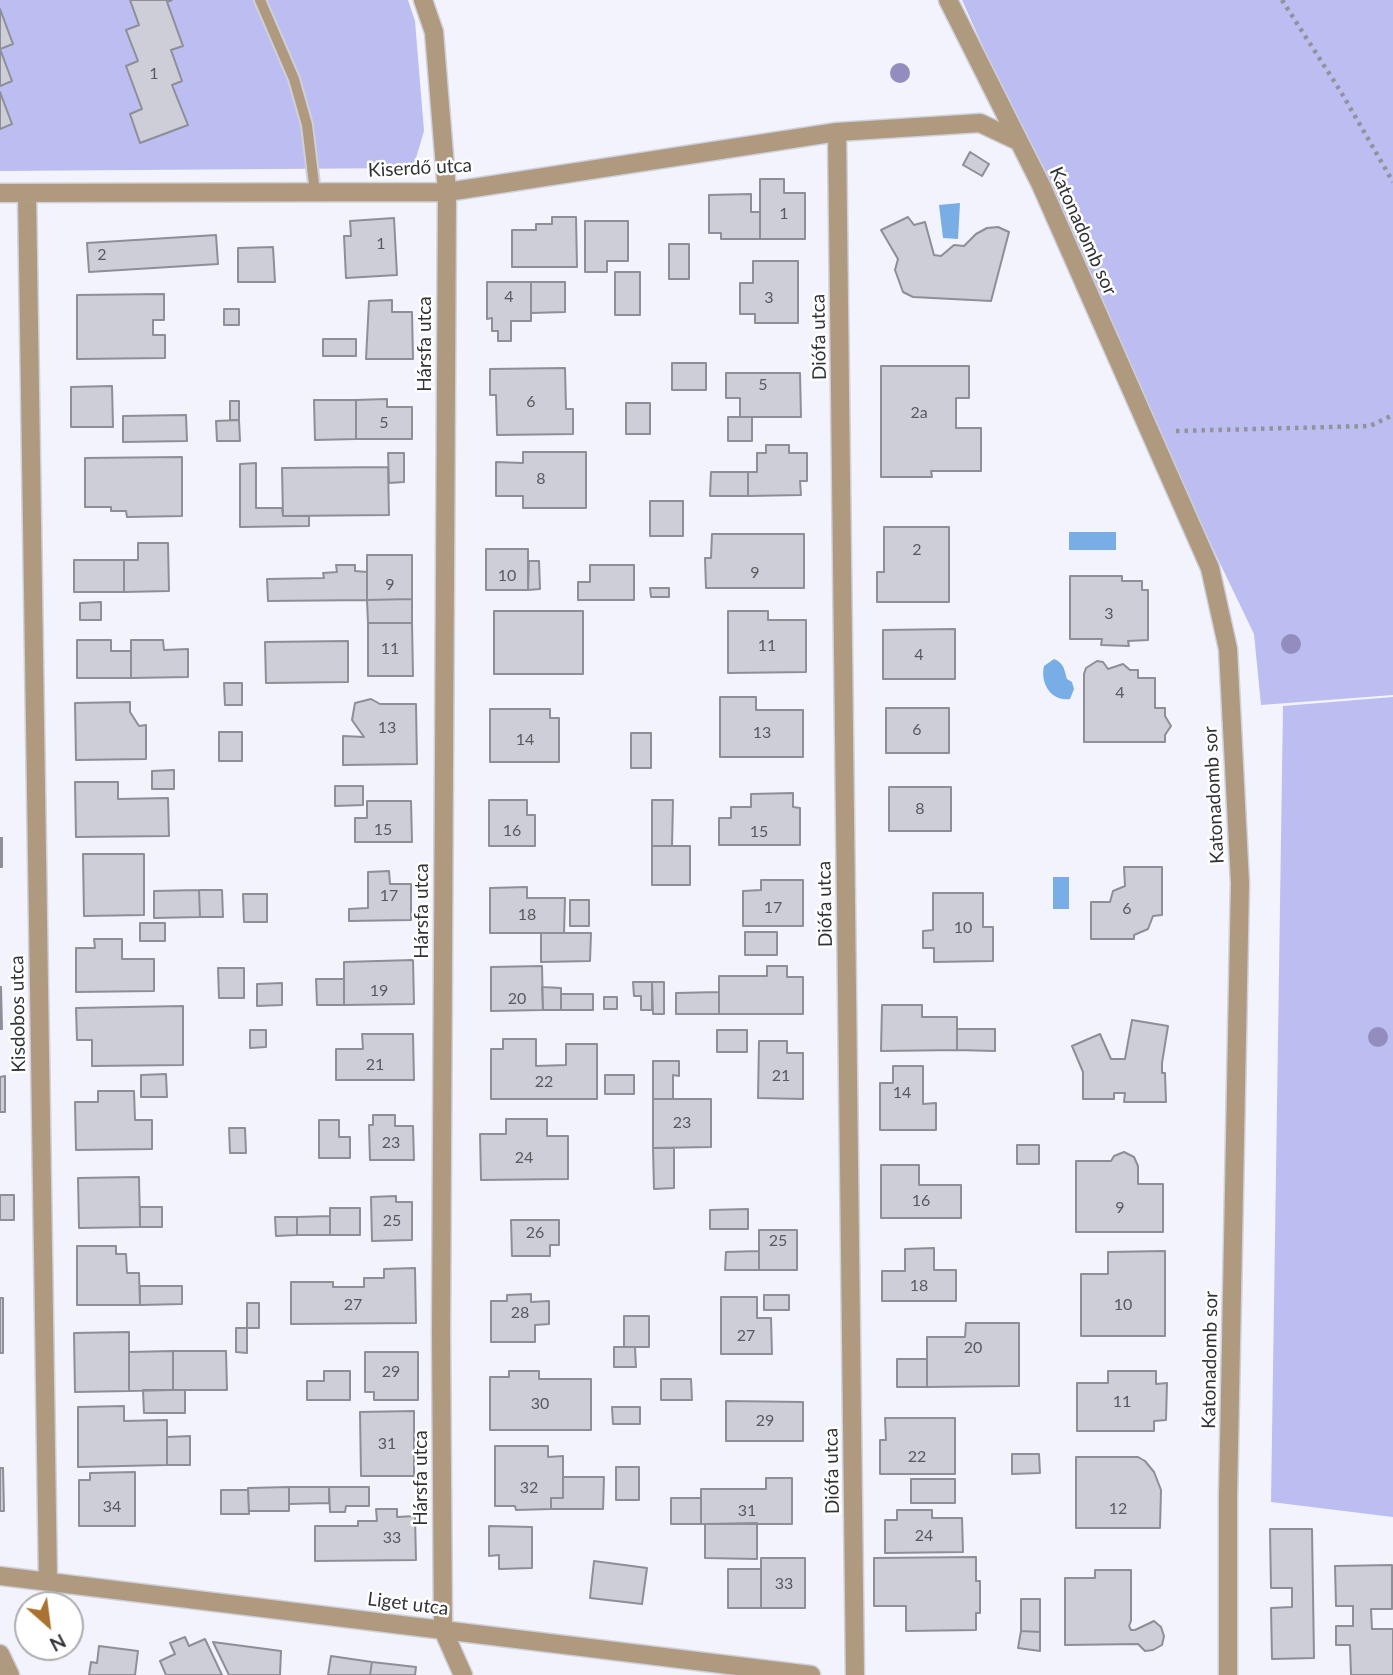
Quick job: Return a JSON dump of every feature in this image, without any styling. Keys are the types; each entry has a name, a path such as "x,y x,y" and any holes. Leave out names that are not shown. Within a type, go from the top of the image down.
{"street":[{"name":"Hársfa utca","path":"423,0 434,32 447,192 441,1318 443,1630"},
{"name":"Katonadomb sor","path":"948,0 1041,186 1210,568 1228,649 1240,883 1228,1497 1228,1675"},
{"path":"980,123 996,98"},
{"path":"837,132 980,123 1016,140"},
{"name":"Kiserdő utca","path":"0,193 447,192 837,132"},
{"name":"Diófa utca","path":"837,132 855,1675"},
{"name":"Kisdobos utca","path":"27,193 48,1581"},
{"name":"Liget utca","path":"0,1576 811,1675"},
{"path":"443,1630 463,1675"},
{"path":"0,1654 10,1675"}],"lane":[{"path":"260,0 294,79 307,125 315,192"}],"path":[{"path":"1282,0 1341,92 1393,182"},
{"path":"1150,432 1370,426 1393,415"}],"shaded area":[{"path":"0,0 408,0 415,21 424,131 413,168 0,171"},
{"path":"962,0 1393,0 1393,695 1261,705 1254,634 1137,391"},
{"path":"960,203 958,239 943,238 939,205"},
{"path":"1069,532 1116,532 1116,550 1069,550"},
{"path":"1054,659 1062,664 1067,679 1072,682 1074,689 1070,699 1057,698 1045,685 1044,666"},
{"path":"1393,697 1393,1517 1271,1502 1283,706"},
{"path":"1053,877 1069,877 1069,909 1053,909"}],"building":[{"path":"130,0 172,0 167,2 183,46 171,50 182,81 172,85 188,125 140,143 130,114 142,109 126,66 138,61 126,30 139,25"},
{"path":"0,9 13,44 0,49"},
{"path":"0,49 12,81 0,86"},
{"path":"0,92 12,124 0,129"},
{"path":"970,152 989,164 982,176 963,165"},
{"path":"760,179 784,179 784,193 805,193 805,239 760,239"},
{"path":"751,194 751,212 760,212 760,239 721,239 721,233 709,233 709,195"},
{"path":"552,217 576,217 577,267 512,267 512,230 536,230 536,224 552,224"},
{"path":"908,217 914,225 925,222 934,255 941,256 954,245 964,246 987,228 998,227 1009,232 991,301 913,297 903,292 895,270 898,259 881,230"},
{"path":"394,218 397,275 346,278 344,236 351,236 350,221"},
{"path":"585,221 628,221 628,261 607,261 607,272 585,272"},
{"path":"216,235 218,264 89,272 87,243"},
{"path":"669,244 689,244 689,279 669,279"},
{"path":"273,247 275,282 238,282 238,248"},
{"path":"753,261 798,261 798,323 755,323 755,314 740,314 740,283 753,283"},
{"path":"615,272 640,272 640,315 615,315"},
{"path":"487,282 531,282 531,321 511,321 511,341 498,341 498,331 492,331 492,318 487,319"},
{"path":"531,282 565,282 565,312 531,313"},
{"path":"164,294 164,320 153,320 153,335 165,335 165,358 77,359 77,295"},
{"path":"392,300 392,312 412,312 413,359 366,359 369,301"},
{"path":"224,309 239,309 239,325 224,325"},
{"path":"323,339 356,339 356,356 323,356"},
{"path":"672,363 706,363 706,390 672,390"},
{"path":"881,366 969,366 969,398 956,398 956,428 981,428 981,471 931,471 932,477 881,477"},
{"path":"565,368 566,409 573,409 573,434 497,435 496,395 490,395 490,369"},
{"path":"726,373 800,373 801,417 740,417 740,398 726,398"},
{"path":"112,386 113,427 71,427 71,387"},
{"path":"387,399 387,407 412,407 412,439 356,439 356,400"},
{"path":"314,400 356,400 356,439 315,440"},
{"path":"230,401 239,401 239,420 230,420"},
{"path":"626,403 650,403 650,434 626,434"},
{"path":"186,415 187,441 123,442 123,416"},
{"path":"728,417 752,417 752,441 728,441"},
{"path":"239,420 240,441 217,441 216,421"},
{"path":"766,445 789,445 789,453 807,453 807,481 800,481 801,495 748,496 748,472 757,472 757,453 766,453"},
{"path":"523,452 586,452 586,508 523,508 523,496 496,496 496,462 523,463"},
{"path":"388,453 404,453 404,482 389,483"},
{"path":"182,457 182,516 127,517 126,511 111,511 111,507 85,507 85,458"},
{"path":"256,463 256,508 282,508 283,516 309,516 309,526 240,527 240,464"},
{"path":"388,467 389,515 283,516 282,468"},
{"path":"711,472 748,472 748,496 710,496"},
{"path":"650,501 683,501 683,536 650,536"},
{"path":"884,527 949,527 949,602 877,602 877,572 884,572"},
{"path":"712,534 804,534 804,588 706,588 705,558 711,558"},
{"path":"138,543 168,543 169,591 124,592 124,560 138,560"},
{"path":"486,549 528,549 528,590 486,590"},
{"path":"367,555 412,555 412,599 367,600"},
{"path":"74,560 124,560 124,592 74,592"},
{"path":"529,561 539,561 540,589 528,590"},
{"path":"336,565 355,565 355,571 367,572 367,600 268,601 267,579 324,578 323,573 337,572"},
{"path":"590,565 634,565 634,600 578,600 578,582 590,582"},
{"path":"1070,576 1122,576 1122,581 1142,581 1142,590 1148,590 1148,640 1128,641 1129,646 1101,645 1102,639 1070,639"},
{"path":"650,588 669,588 669,597 651,597"},
{"path":"412,599 412,623 368,623 367,600"},
{"path":"101,602 101,620 80,620 80,603"},
{"path":"494,611 583,611 583,674 494,674"},
{"path":"728,611 768,611 768,620 806,620 806,672 728,673"},
{"path":"368,623 412,623 413,676 368,676"},
{"path":"955,629 955,679 883,679 883,630"},
{"path":"77,640 111,640 111,651 131,651 131,678 77,678"},
{"path":"131,640 163,640 164,650 188,649 188,677 131,678"},
{"path":"348,641 348,682 266,683 265,642"},
{"path":"1097,661 1103,662 1108,669 1123,664 1130,670 1138,670 1138,678 1155,678 1155,708 1165,708 1165,716 1171,726 1165,735 1165,742 1084,742 1084,674 1086,668"},
{"path":"224,683 242,683 242,705 225,705"},
{"path":"720,697 756,697 756,710 803,710 803,757 720,757"},
{"path":"371,699 380,704 416,704 417,764 343,765 343,736 364,737 352,720 355,703"},
{"path":"130,702 130,712 139,726 146,725 146,759 76,760 75,703"},
{"path":"886,708 949,708 949,753 886,753"},
{"path":"490,709 550,709 550,718 559,718 559,762 490,762"},
{"path":"219,732 242,732 242,761 219,761"},
{"path":"631,733 651,733 651,768 631,768"},
{"path":"174,770 174,789 152,789 152,771"},
{"path":"75,782 118,782 118,799 168,798 169,836 76,837"},
{"path":"335,786 363,786 363,805 335,806"},
{"path":"889,787 951,787 951,831 889,831"},
{"path":"793,793 793,807 800,808 800,845 719,845 719,818 731,818 731,807 751,807 751,794"},
{"path":"489,800 527,800 527,815 535,815 535,846 489,846"},
{"path":"652,800 673,800 672,846 652,846"},
{"path":"367,801 411,801 412,842 355,842 355,818 367,818"},
{"path":"2,838 2,867 0,867"},
{"path":"652,846 690,846 690,885 652,885"},
{"path":"83,854 144,854 144,915 84,916"},
{"path":"1124,867 1162,867 1162,915 1153,916 1148,929 1134,935 1134,939 1091,939 1091,902 1110,902 1113,891 1125,886"},
{"path":"389,871 390,884 411,884 411,920 349,921 349,909 368,908 368,872"},
{"path":"761,880 803,880 803,926 743,926 743,891 761,890"},
{"path":"527,887 527,898 565,898 564,933 490,933 490,888"},
{"path":"199,890 200,917 154,918 154,891"},
{"path":"199,890 222,890 223,917 200,917"},
{"path":"933,893 983,893 983,927 993,927 993,961 934,962 934,948 923,948 923,931 933,930"},
{"path":"243,894 267,894 267,922 244,922"},
{"path":"570,900 589,900 589,926 570,926"},
{"path":"140,923 165,923 165,941 140,941"},
{"path":"745,932 777,932 777,955 745,955"},
{"path":"541,933 591,933 590,961 541,962"},
{"path":"94,939 122,939 122,959 154,959 154,991 76,992 76,948 95,948"},
{"path":"413,960 414,1004 344,1005 344,962"},
{"path":"542,966 543,1010 491,1011 491,967"},
{"path":"767,966 787,966 787,977 803,977 803,1014 719,1014 719,976 767,976"},
{"path":"218,968 244,968 244,998 219,998"},
{"path":"316,979 344,979 344,1005 317,1005"},
{"path":"633,982 652,982 652,1010 641,1010 641,996 634,996"},
{"path":"652,982 664,982 664,1014 653,1014"},
{"path":"282,983 282,1005 257,1006 257,984"},
{"path":"1,987 2,1029 0,1029"},
{"path":"542,987 561,988 561,1010 543,1010"},
{"path":"719,992 719,1014 676,1014 676,993"},
{"path":"561,994 593,994 593,1010 561,1010"},
{"path":"604,997 617,997 617,1009 604,1009"},
{"path":"882,1005 922,1005 922,1017 957,1017 957,1050 881,1051"},
{"path":"183,1006 183,1065 92,1066 92,1040 77,1040 76,1008"},
{"path":"1132,1020 1168,1026 1162,1063 1166,1102 1124,1102 1125,1093 1114,1093 1114,1099 1083,1099 1083,1072 1072,1046 1100,1034 1111,1059 1125,1059"},
{"path":"957,1029 995,1029 995,1051 957,1050"},
{"path":"250,1030 266,1030 266,1047 250,1048"},
{"path":"717,1030 747,1030 747,1052 717,1052"},
{"path":"362,1034 413,1034 414,1080 336,1080 336,1049 363,1049"},
{"path":"503,1039 536,1039 536,1066 566,1065 566,1044 597,1044 597,1099 491,1099 491,1049 503,1049"},
{"path":"759,1041 787,1041 787,1053 803,1053 803,1099 758,1098"},
{"path":"653,1061 679,1061 679,1076 673,1075 673,1099 653,1099"},
{"path":"893,1066 923,1066 923,1104 936,1103 936,1130 880,1130 880,1083 893,1083"},
{"path":"166,1074 167,1097 141,1097 141,1075"},
{"path":"605,1075 634,1075 634,1094 605,1094"},
{"path":"5,1076 5,1112 0,1112 0,1077"},
{"path":"98,1091 134,1091 135,1120 152,1120 152,1149 76,1150 75,1102 98,1102"},
{"path":"653,1099 711,1099 711,1147 653,1148"},
{"path":"373,1115 395,1115 395,1126 413,1126 414,1160 370,1160 369,1125 373,1125"},
{"path":"506,1119 547,1119 547,1136 568,1136 568,1179 481,1180 480,1134 506,1134"},
{"path":"319,1120 339,1120 339,1137 350,1137 350,1158 319,1158"},
{"path":"229,1128 245,1128 246,1153 230,1153"},
{"path":"1017,1145 1039,1145 1039,1164 1017,1164"},
{"path":"653,1148 674,1148 674,1188 654,1189"},
{"path":"1124,1152 1134,1157 1138,1166 1138,1184 1163,1184 1163,1232 1076,1232 1076,1161 1111,1161 1114,1156"},
{"path":"881,1165 919,1165 919,1185 961,1185 961,1218 881,1218"},
{"path":"139,1177 140,1227 79,1228 78,1178"},
{"path":"0,1195 14,1195 14,1220 0,1220"},
{"path":"396,1196 396,1202 412,1202 412,1240 372,1241 371,1197"},
{"path":"140,1207 162,1207 162,1227 140,1227"},
{"path":"330,1208 360,1208 360,1235 330,1235"},
{"path":"748,1209 748,1229 710,1229 710,1210"},
{"path":"330,1216 330,1235 297,1235 297,1217"},
{"path":"275,1217 297,1217 297,1235 276,1236"},
{"path":"511,1220 559,1220 559,1245 550,1245 550,1256 512,1256"},
{"path":"759,1230 797,1230 797,1270 759,1270"},
{"path":"77,1246 116,1246 116,1254 126,1254 127,1273 139,1273 140,1305 77,1305"},
{"path":"934,1248 934,1270 956,1270 956,1301 882,1301 882,1271 905,1271 905,1249"},
{"path":"759,1251 759,1270 725,1270 726,1252"},
{"path":"1165,1251 1165,1336 1081,1336 1081,1274 1108,1274 1108,1252"},
{"path":"415,1268 416,1323 291,1324 291,1282 333,1282 333,1287 364,1287 364,1278 384,1278 384,1269"},
{"path":"140,1286 182,1286 182,1304 140,1305"},
{"path":"531,1294 531,1302 549,1301 549,1324 535,1325 535,1342 491,1342 491,1301 507,1301 507,1295"},
{"path":"764,1295 789,1295 789,1310 764,1310"},
{"path":"721,1297 757,1297 757,1318 771,1318 772,1354 721,1354"},
{"path":"0,1298 3,1298 3,1353 0,1353"},
{"path":"247,1303 259,1303 259,1328 247,1328"},
{"path":"624,1316 649,1316 649,1347 624,1347"},
{"path":"966,1323 1019,1323 1019,1386 927,1387 927,1337 965,1337"},
{"path":"236,1328 247,1328 247,1353 236,1352"},
{"path":"129,1332 129,1391 75,1392 74,1333"},
{"path":"614,1347 635,1347 636,1367 614,1367"},
{"path":"173,1351 173,1390 129,1391 129,1352"},
{"path":"173,1351 226,1351 227,1390 173,1390"},
{"path":"365,1352 418,1352 418,1400 374,1400 374,1392 365,1392"},
{"path":"897,1359 927,1359 927,1387 897,1387"},
{"path":"324,1371 350,1371 350,1400 307,1400 307,1381 324,1381"},
{"path":"509,1371 539,1371 539,1379 591,1379 591,1430 490,1430 490,1377 509,1377"},
{"path":"1108,1371 1156,1371 1156,1384 1167,1383 1166,1420 1154,1421 1154,1431 1077,1431 1077,1383 1108,1383"},
{"path":"661,1379 691,1379 692,1400 661,1400"},
{"path":"143,1390 185,1390 185,1413 144,1413"},
{"path":"726,1401 803,1402 803,1441 726,1441"},
{"path":"124,1406 124,1421 167,1420 167,1465 78,1467 78,1407"},
{"path":"612,1407 640,1407 640,1424 613,1424"},
{"path":"414,1411 414,1476 361,1476 360,1412"},
{"path":"885,1418 955,1418 955,1474 880,1474 880,1440 886,1440"},
{"path":"190,1436 190,1465 167,1465 167,1437"},
{"path":"495,1446 548,1446 548,1457 563,1456 563,1498 551,1498 551,1509 516,1510 515,1506 495,1506"},
{"path":"1012,1454 1039,1454 1040,1473 1012,1474"},
{"path":"1076,1457 1138,1457 1145,1461 1154,1472 1161,1490 1160,1528 1076,1528"},
{"path":"616,1467 639,1467 639,1500 616,1500"},
{"path":"0,1468 3,1468 4,1511 0,1511"},
{"path":"135,1472 135,1526 79,1526 79,1480 90,1480 90,1473"},
{"path":"563,1477 604,1477 603,1509 551,1509 551,1498 563,1498"},
{"path":"766,1478 792,1478 792,1524 701,1524 701,1489 766,1489"},
{"path":"911,1479 955,1479 955,1503 911,1503"},
{"path":"289,1487 329,1487 329,1503 289,1504"},
{"path":"289,1487 289,1511 249,1511 248,1488"},
{"path":"329,1487 369,1487 369,1506 346,1506 345,1512 330,1512"},
{"path":"221,1490 248,1490 249,1514 221,1514"},
{"path":"671,1498 701,1498 701,1524 671,1524"},
{"path":"376,1509 397,1509 397,1517 415,1516 416,1560 315,1561 315,1526 358,1526 358,1521 377,1521"},
{"path":"897,1510 932,1510 932,1518 962,1518 963,1552 885,1553 885,1520 897,1520"},
{"path":"757,1523 757,1559 705,1558 705,1524"},
{"path":"489,1526 532,1527 532,1568 499,1569 499,1555 489,1556"},
{"path":"1270,1529 1312,1529 1314,1658 1272,1659 1271,1608 1292,1607 1292,1588 1271,1588"},
{"path":"976,1557 976,1581 980,1581 980,1613 976,1613 976,1630 906,1631 906,1606 874,1606 874,1558"},
{"path":"761,1558 805,1558 805,1608 761,1608"},
{"path":"594,1561 647,1568 642,1604 590,1598"},
{"path":"1392,1565 1392,1609 1371,1609 1372,1629 1393,1629 1393,1675 1351,1675 1350,1645 1336,1645 1336,1626 1353,1626 1353,1606 1336,1606 1335,1566"},
{"path":"728,1569 761,1569 761,1608 728,1608"},
{"path":"1095,1570 1131,1570 1129,1626 1131,1630 1135,1630 1154,1621 1161,1627 1164,1636 1162,1645 1145,1651 1138,1644 1065,1645 1065,1578 1095,1578"},
{"path":"1021,1599 1040,1599 1040,1632 1021,1631"},
{"path":"1021,1631 1040,1632 1040,1651 1018,1648"},
{"path":"185,1637 189,1646 205,1639 222,1675 166,1675 160,1661 175,1654 170,1643"},
{"path":"213,1642 281,1651 280,1675 229,1675"},
{"path":"99,1646 138,1651 135,1675 89,1675 91,1662 97,1663"},
{"path":"331,1656 372,1662 370,1675 328,1675"},
{"path":"372,1662 416,1667 415,1675 370,1675"}]}
